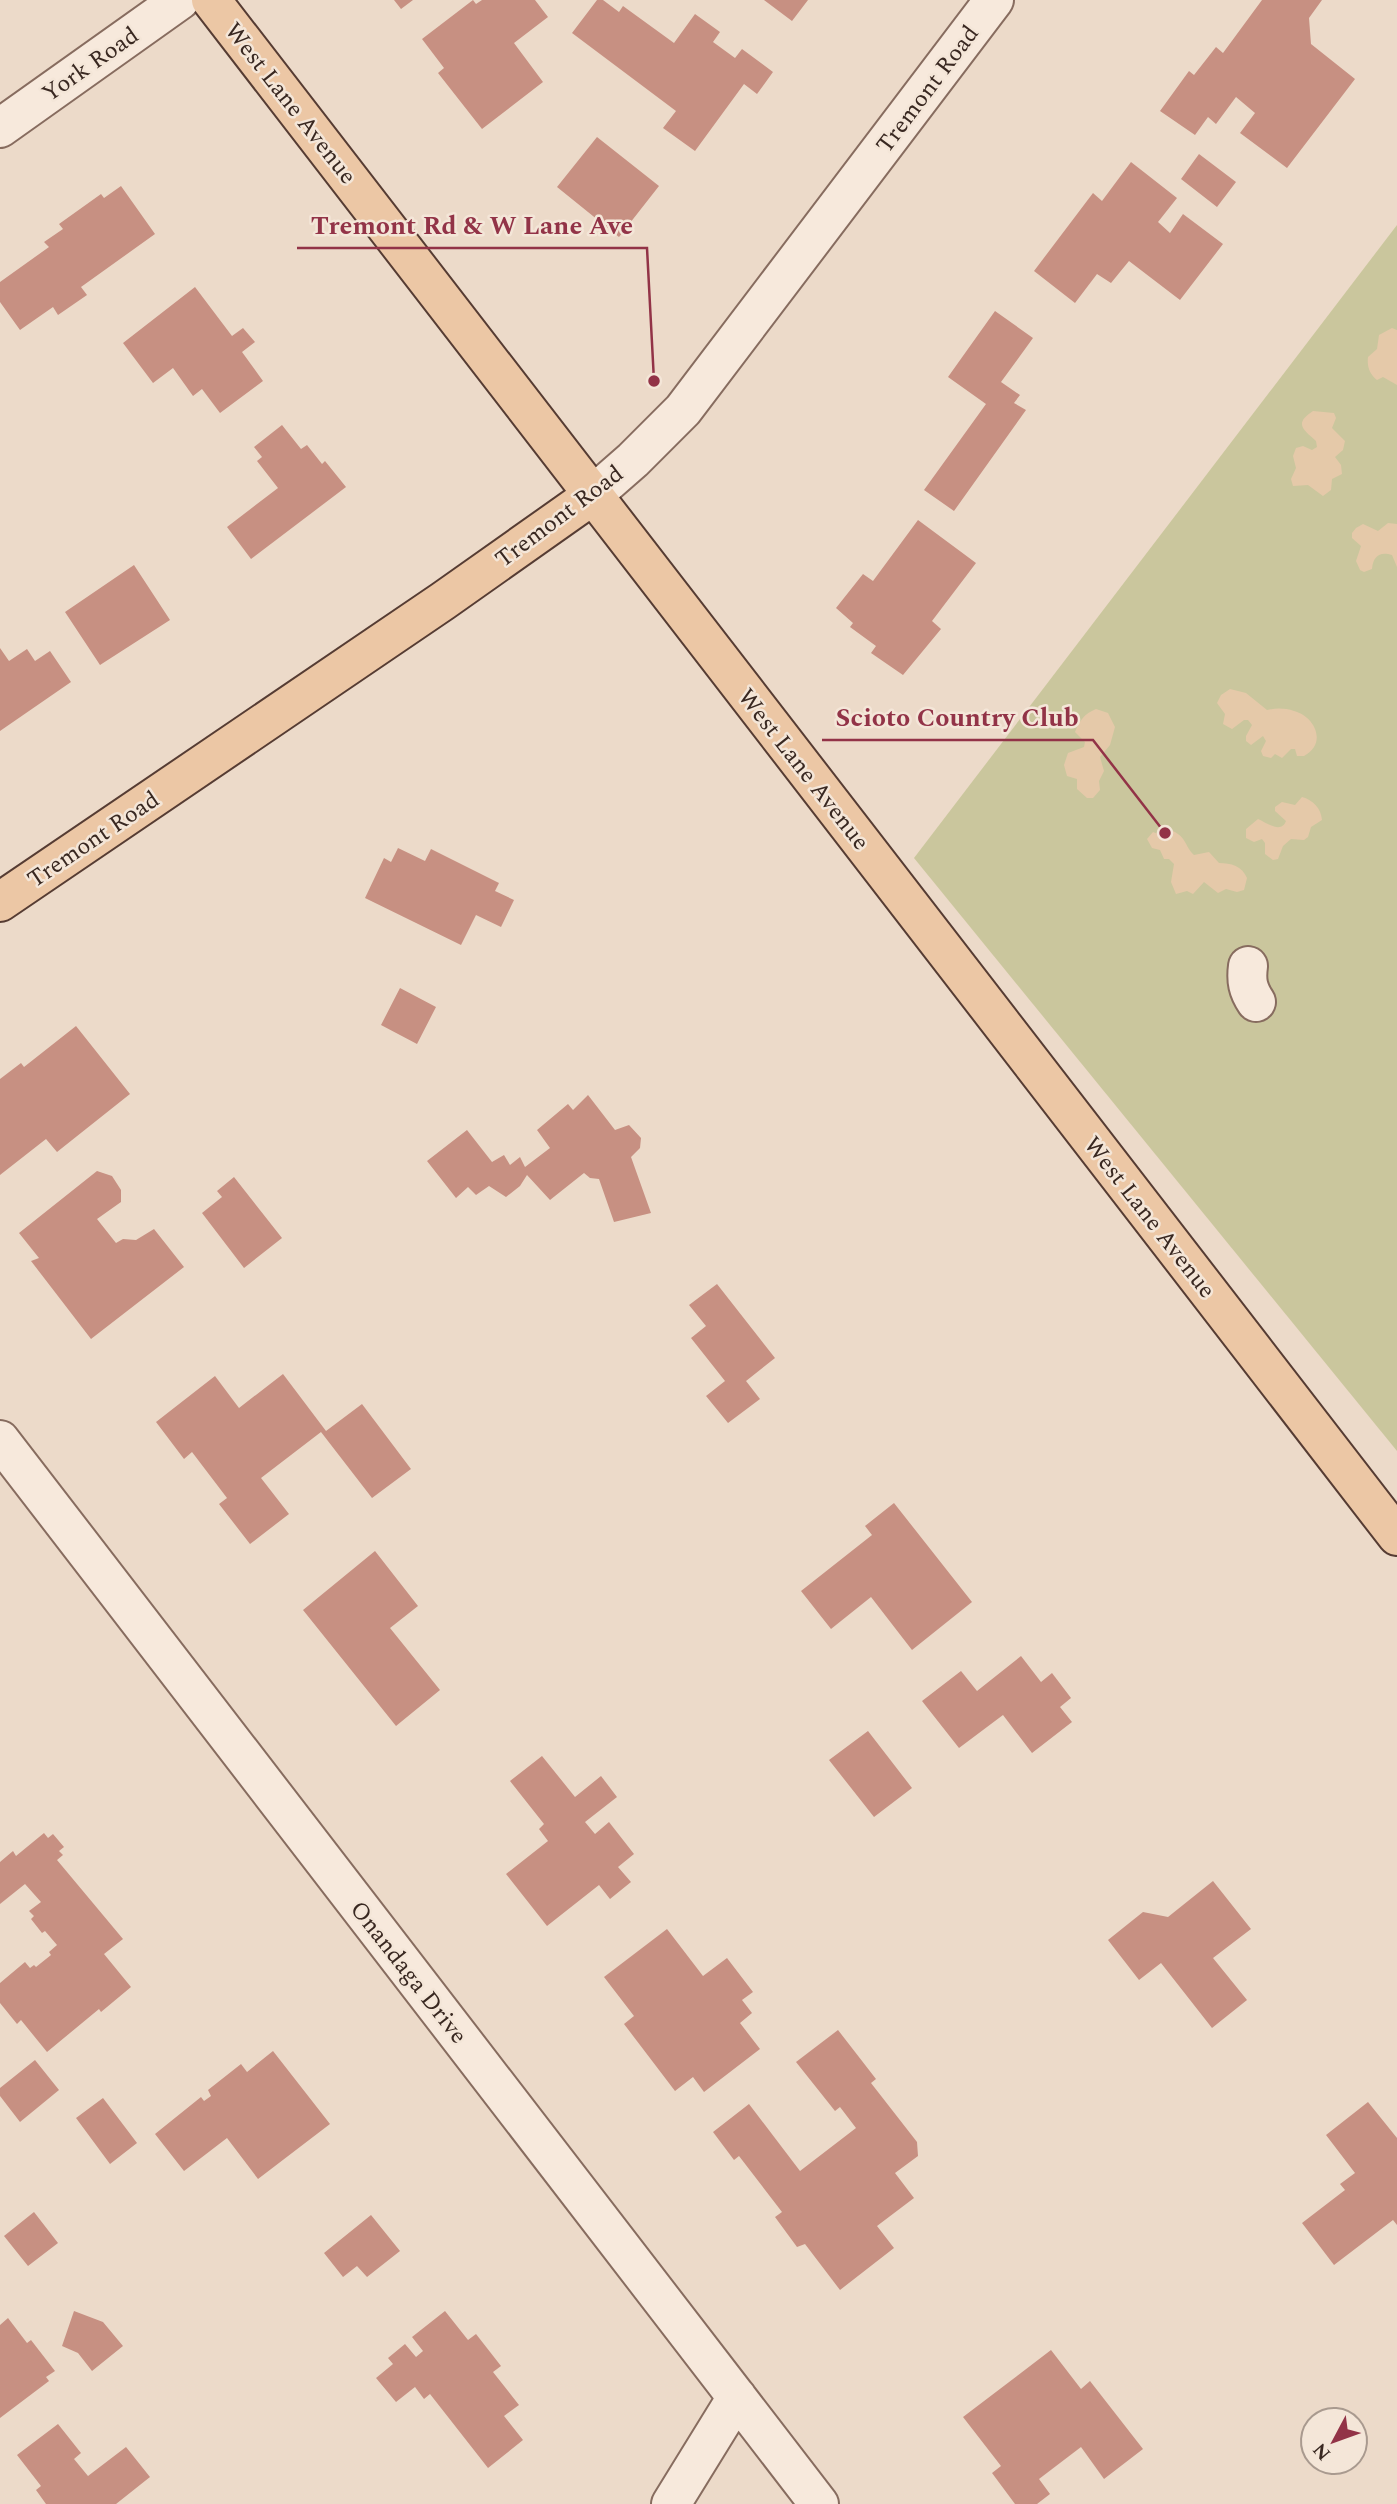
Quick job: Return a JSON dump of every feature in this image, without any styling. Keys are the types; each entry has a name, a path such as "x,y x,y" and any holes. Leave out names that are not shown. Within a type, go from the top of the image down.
{"main road":[{"name":"West Lane Avenue","path":"211,0 1397,1536"},
{"name":"Tremont Road","path":"0,902 443,601 593,495"}],"street":[{"name":"York Road","path":"0,128 180,0"},
{"name":"Tremont Road","path":"593,495 683,410 994,0"},
{"name":"Onandaga Drive","path":"0,1440 819,2504"},
{"path":"671,2504 737,2397"}],"shaded area":[{"path":"1397,225 1397,1451 914,858"}],"sand":[{"path":"1392,328 1397,330 1397,385 1383,377 1377,380 1370,372 1368,364 1368,357 1377,349 1379,335"},
{"path":"1313,411 1334,413 1336,418 1332,428 1345,441 1343,450 1335,457 1341,465 1342,474 1332,479 1331,490 1323,496 1308,485 1293,486 1291,479 1296,468 1293,456 1296,448 1303,446 1312,450 1317,447 1316,441 1302,427 1303,420"},
{"path":"1388,523 1397,524 1397,567 1392,555 1381,554 1376,558 1372,569 1364,572 1360,570 1356,561 1361,546 1352,538 1352,533 1363,524 1378,531"},
{"path":"1230,689 1246,693 1267,710 1291,710 1302,714 1316,731 1317,738 1311,751 1304,756 1297,756 1295,749 1291,749 1282,758 1275,754 1271,758 1263,756 1261,751 1266,741 1263,736 1251,745 1246,741 1252,725 1248,720 1232,729 1223,724 1225,714 1217,703 1221,695"},
{"path":"1096,709 1108,713 1115,727 1110,745 1100,757 1104,771 1099,781 1100,790 1093,798 1087,798 1077,789 1077,779 1067,776 1064,765 1068,753 1084,747 1085,742 1075,732 1083,718"},
{"path":"1302,797 1316,805 1322,820 1311,827 1304,840 1291,839 1283,846 1278,859 1273,860 1265,854 1265,843 1262,839 1254,842 1246,838 1246,829 1258,819 1277,827 1284,825 1286,821 1275,811 1275,807 1282,802 1295,805"},
{"path":"1173,831 1181,836 1194,855 1209,852 1219,863 1239,868 1247,878 1244,890 1237,892 1226,889 1218,893 1204,882 1193,894 1187,891 1176,894 1171,882 1174,864 1169,859 1164,859 1160,850 1152,848 1147,839 1153,832 1163,836"}],"building":[{"path":"394,0 413,0 401,9"},
{"path":"473,0 476,4 482,0 535,0 548,17 514,43 543,82 482,129 438,73 444,68 422,39"},
{"path":"597,0 603,0 619,12 623,6 674,43 695,14 720,32 713,42 735,58 742,49 773,72 757,94 744,84 695,151 663,128 676,111 572,33"},
{"path":"764,0 808,0 792,21"},
{"path":"1262,0 1322,0 1309,18 1311,44 1355,79 1287,168 1240,133 1255,113 1236,97 1216,124 1208,117 1195,135 1160,111 1189,71 1194,75 1216,47 1223,53"},
{"path":"597,137 659,186 619,237 557,187"},
{"path":"1199,154 1236,182 1217,207 1181,179"},
{"path":"1131,162 1177,198 1158,222 1170,233 1183,214 1223,244 1180,300 1129,261 1111,283 1097,274 1075,303 1034,271 1093,193 1102,201"},
{"path":"121,186 155,234 81,287 87,295 58,315 53,307 20,330 0,302 0,282 49,247 44,242 63,229 59,224 101,194 104,198"},
{"path":"195,287 232,336 243,328 255,342 242,352 263,381 220,413 202,389 193,396 173,368 153,383 123,343"},
{"path":"995,311 1033,338 1001,382 1020,395 1014,403 1026,410 954,511 924,490 986,404 948,377"},
{"path":"282,425 301,449 307,445 322,464 325,461 346,487 251,559 227,527 278,488 257,461 262,457 254,447"},
{"path":"918,520 976,563 932,621 941,629 903,675 871,653 876,646 850,627 853,623 836,608 863,574 873,581"},
{"path":"134,565 170,620 100,665 65,612"},
{"path":"0,648 9,661 27,649 35,661 50,651 71,682 0,731"},
{"path":"398,848 425,861 431,849 499,883 495,891 514,900 501,927 476,915 461,945 365,898 384,858 391,862"},
{"path":"400,988 436,1007 417,1044 381,1025"},
{"path":"76,1026 130,1094 57,1152 46,1139 0,1175 0,1079 21,1063 24,1067"},
{"path":"588,1095 615,1130 629,1125 641,1138 640,1148 631,1157 651,1213 614,1222 599,1179 590,1178 584,1173 550,1200 527,1175 520,1186 506,1197 489,1186 476,1195 468,1187 456,1198 427,1161 467,1130 492,1162 504,1155 510,1165 520,1157 525,1167 550,1148 537,1130 568,1104 573,1110"},
{"path":"97,1171 112,1176 121,1190 121,1202 97,1219 116,1243 123,1239 136,1240 154,1229 184,1267 91,1339 31,1261 39,1258 19,1233"},
{"path":"234,1177 282,1238 244,1268 202,1213 222,1197 217,1191"},
{"path":"717,1284 775,1358 746,1381 760,1399 728,1423 706,1396 725,1381 691,1338 706,1326 689,1305"},
{"path":"283,1374 326,1431 362,1404 411,1469 372,1498 321,1432 261,1478 289,1514 250,1544 219,1504 227,1498 192,1452 184,1459 156,1422 215,1376 239,1408"},
{"path":"894,1503 972,1602 912,1650 871,1597 831,1629 801,1591 872,1535 865,1526"},
{"path":"375,1551 418,1606 390,1628 440,1690 396,1726 303,1610"},
{"path":"1021,1656 1041,1682 1052,1673 1071,1698 1060,1707 1072,1722 1032,1753 1003,1715 959,1748 922,1701 961,1671 977,1691"},
{"path":"868,1731 912,1788 874,1817 829,1760"},
{"path":"542,1756 575,1797 601,1776 617,1797 585,1822 595,1834 609,1822 634,1854 618,1867 631,1882 610,1899 599,1885 547,1926 506,1874 548,1841 539,1829 544,1824 510,1781"},
{"path":"44,1833 48,1838 53,1834 64,1847 59,1851 63,1855 57,1860 123,1939 104,1954 131,1987 101,2012 99,2009 47,2052 21,2020 17,2024 0,2003 0,1983 25,1962 30,1968 34,1965 36,1967 51,1955 49,1952 57,1945 45,1931 42,1933 31,1919 34,1916 29,1911 41,1902 25,1884 0,1904 0,1862 13,1851 16,1856"},
{"path":"1213,1881 1251,1929 1213,1958 1247,2000 1212,2028 1161,1963 1139,1980 1108,1940 1143,1912 1168,1917"},
{"path":"667,1929 703,1976 727,1958 753,1992 742,2000 752,2013 740,2023 760,2049 704,2092 693,2077 675,2091 624,2024 634,2016 604,1977"},
{"path":"838,2030 876,2079 871,2083 917,2142 918,2156 895,2173 914,2198 877,2226 894,2248 840,2290 805,2244 797,2247 775,2217 782,2212 739,2156 734,2160 713,2132 749,2104 800,2171 856,2128 840,2107 835,2111 796,2062"},
{"path":"273,2051 330,2124 258,2179 227,2138 184,2171 155,2134 201,2097 204,2101 211,2096 208,2090 241,2064 247,2072"},
{"path":"35,2060 59,2090 20,2122 0,2096 0,2088"},
{"path":"103,2098 137,2143 110,2164 76,2118"},
{"path":"1368,2102 1397,2138 1397,2225 1393,2220 1334,2265 1302,2223 1345,2190 1340,2184 1355,2173 1326,2135"},
{"path":"34,2212 58,2243 28,2266 4,2236"},
{"path":"371,2215 400,2251 367,2277 357,2266 343,2277 324,2253"},
{"path":"74,2311 103,2322 123,2346 92,2371 78,2353 62,2346"},
{"path":"445,2311 468,2340 476,2334 501,2366 493,2372 519,2405 504,2416 523,2440 488,2468 430,2394 424,2399 415,2387 396,2402 376,2378 393,2364 388,2358 405,2344 416,2357 423,2351 412,2337"},
{"path":"8,2318 27,2343 31,2340 55,2371 46,2377 49,2381 0,2418 0,2325"},
{"path":"1051,2350 1081,2389 1090,2381 1143,2449 1104,2479 1081,2447 1039,2479 1050,2494 1037,2504 1015,2504 992,2473 1001,2466 963,2417"},
{"path":"58,2424 81,2453 74,2459 88,2476 126,2447 150,2477 116,2504 46,2504 36,2490 41,2486 17,2455"}],"place":[{"name":"Tremont Rd & W Lane Ave","path":"654,381"},
{"name":"Scioto Country Club","path":"1165,833"}]}
